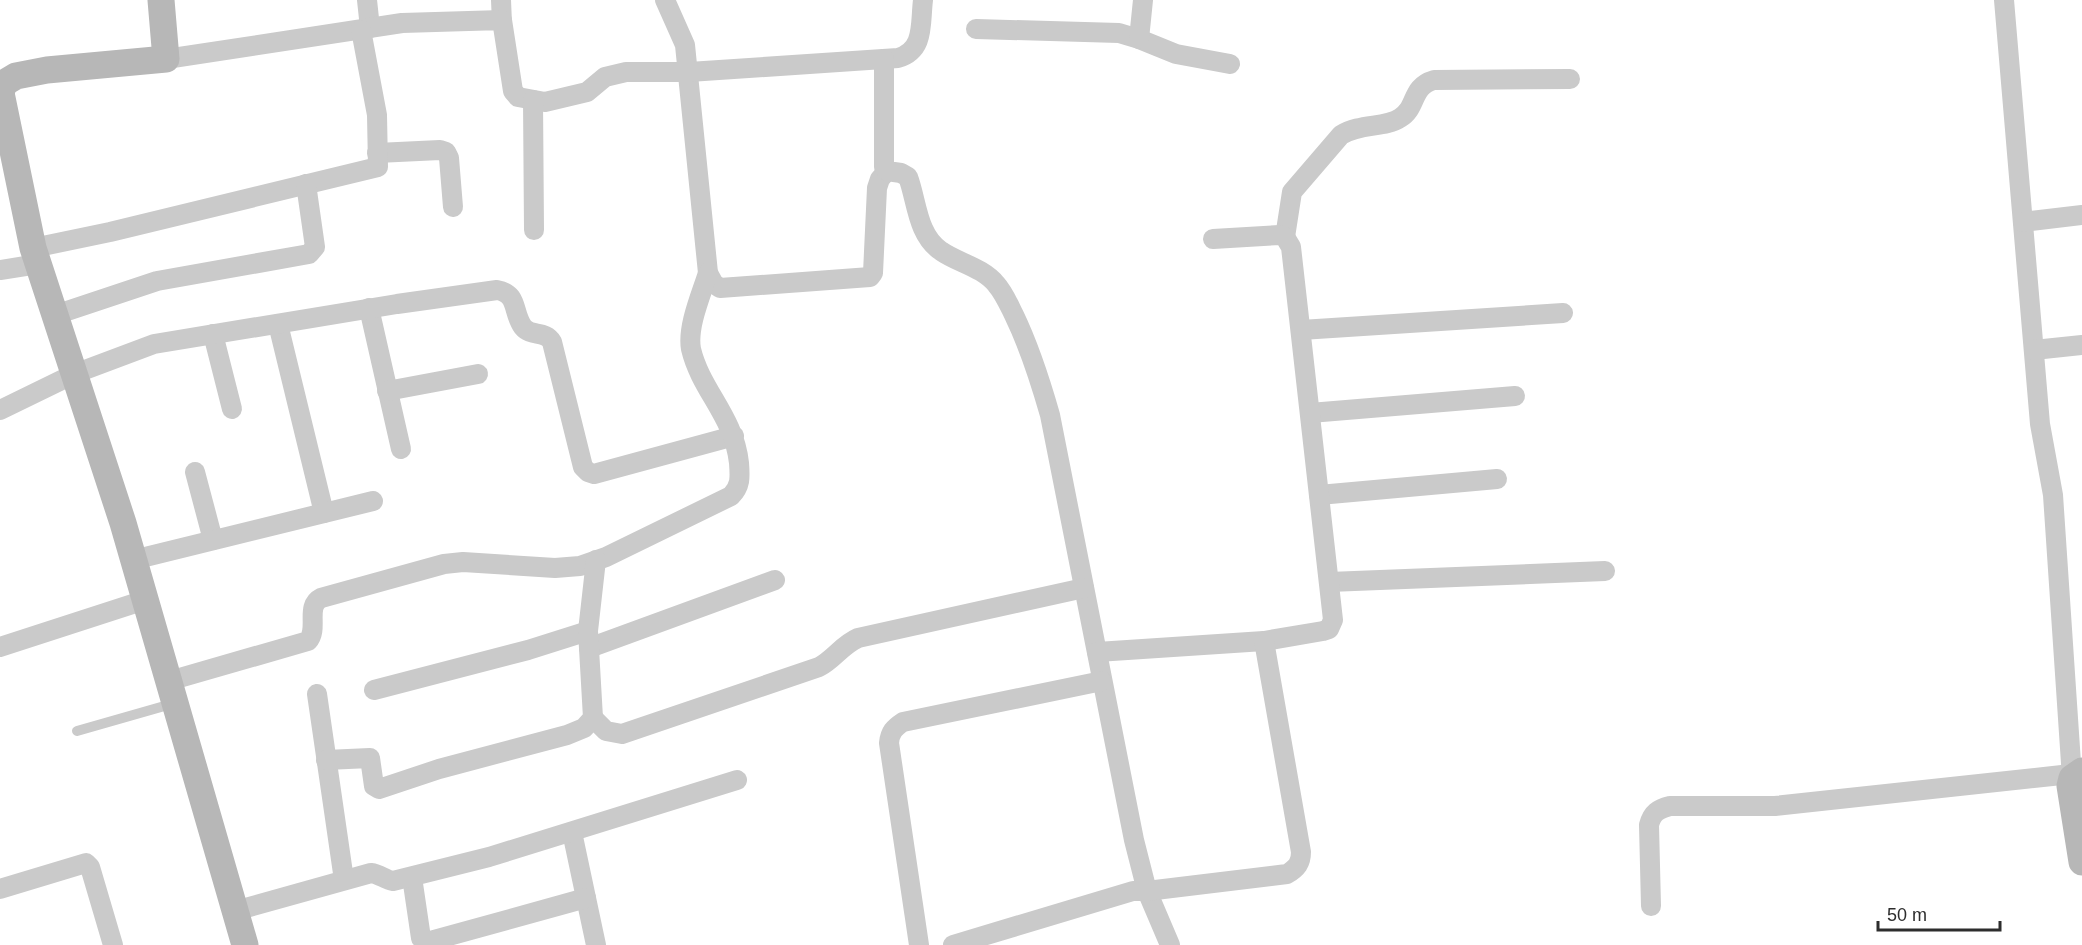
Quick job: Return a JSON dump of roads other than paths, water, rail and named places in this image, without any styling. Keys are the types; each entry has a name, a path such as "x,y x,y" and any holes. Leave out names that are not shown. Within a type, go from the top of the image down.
{"street":[{"path":"160,0 166,59"},
{"path":"0,270 35,256 378,167 377,116 366,29 367,0"},
{"path":"501,0 502,23 513,91 518,97 546,102 587,92 605,78 626,72 689,72 884,59 907,55 918,44 923,0"},
{"path":"665,0 685,45 708,273 711,280 720,288 870,277 873,273 877,188 880,179 887,171"},
{"path":"1139,39 1143,0"},
{"path":"2004,0 2042,434 2053,495 2075,774 2070,794 2082,862"},
{"path":"245,945 133,560 9,169 1,93 2,79 47,70 166,59 402,23 502,20 502,23"},
{"path":"976,28 1119,33 1176,54 1230,64"},
{"path":"884,59 883,163 887,171"},
{"path":"1097,652 1264,640 1329,629 1333,620 1329,582 1291,247 1285,237 1292,192 1341,135 1350,129 1401,118 1408,111 1419,86 1427,82 1434,80 1570,79"},
{"path":"533,100 534,230"},
{"path":"377,153 440,150 446,152 449,158 453,207"},
{"path":"887,171 907,175 920,222 928,237 940,251 989,276 997,285 1029,346 1050,415 1134,840 1147,891 1170,945"},
{"path":"55,315 157,281 309,254 315,247 306,184"},
{"path":"2023,222 2082,215"},
{"path":"1213,239 1285,237"},
{"path":"172,692 308,641 313,634 313,606 321,597 444,564 463,562 555,568 579,566 731,496 738,489 740,478 737,445 730,425 699,370 691,348 691,331 708,273"},
{"path":"0,410 74,374 154,344 497,290 511,296 521,324 526,330 549,337 552,342 583,466 588,472 594,474 734,436"},
{"path":"369,309 401,449"},
{"path":"1300,330 1563,313"},
{"path":"278,324 324,513"},
{"path":"213,334 232,409"},
{"path":"2034,350 2082,345"},
{"path":"387,391 478,374"},
{"path":"1310,413 1515,396"},
{"path":"195,472 213,540"},
{"path":"1319,495 1497,479"},
{"path":"133,560 373,501"},
{"path":"596,560 589,639 593,718 606,731 622,734 819,667 842,647 858,638 1084,588"},
{"path":"1329,582 1605,571"},
{"path":"374,690 528,650 589,639 775,580"},
{"path":"0,647 145,600"},
{"path":"952,945 1133,891 1287,873 1297,868 1301,859 1264,640"},
{"path":"919,945 889,743 890,735 903,723 1102,681"},
{"path":"316,694 344,880"},
{"path":"326,760 369,758 374,786 379,789 450,766 567,735 584,728 593,718"},
{"path":"1651,906 1649,825 1651,816 1660,809 1670,806 1775,806 2075,774"},
{"path":"235,911 371,873 393,881 489,857 737,780"},
{"path":"572,832 596,945"},
{"path":"0,889 86,863 90,867 113,945"},
{"path":"412,877 421,938 427,942 586,898"}],"lane":[{"path":"77,731 172,692"}]}
